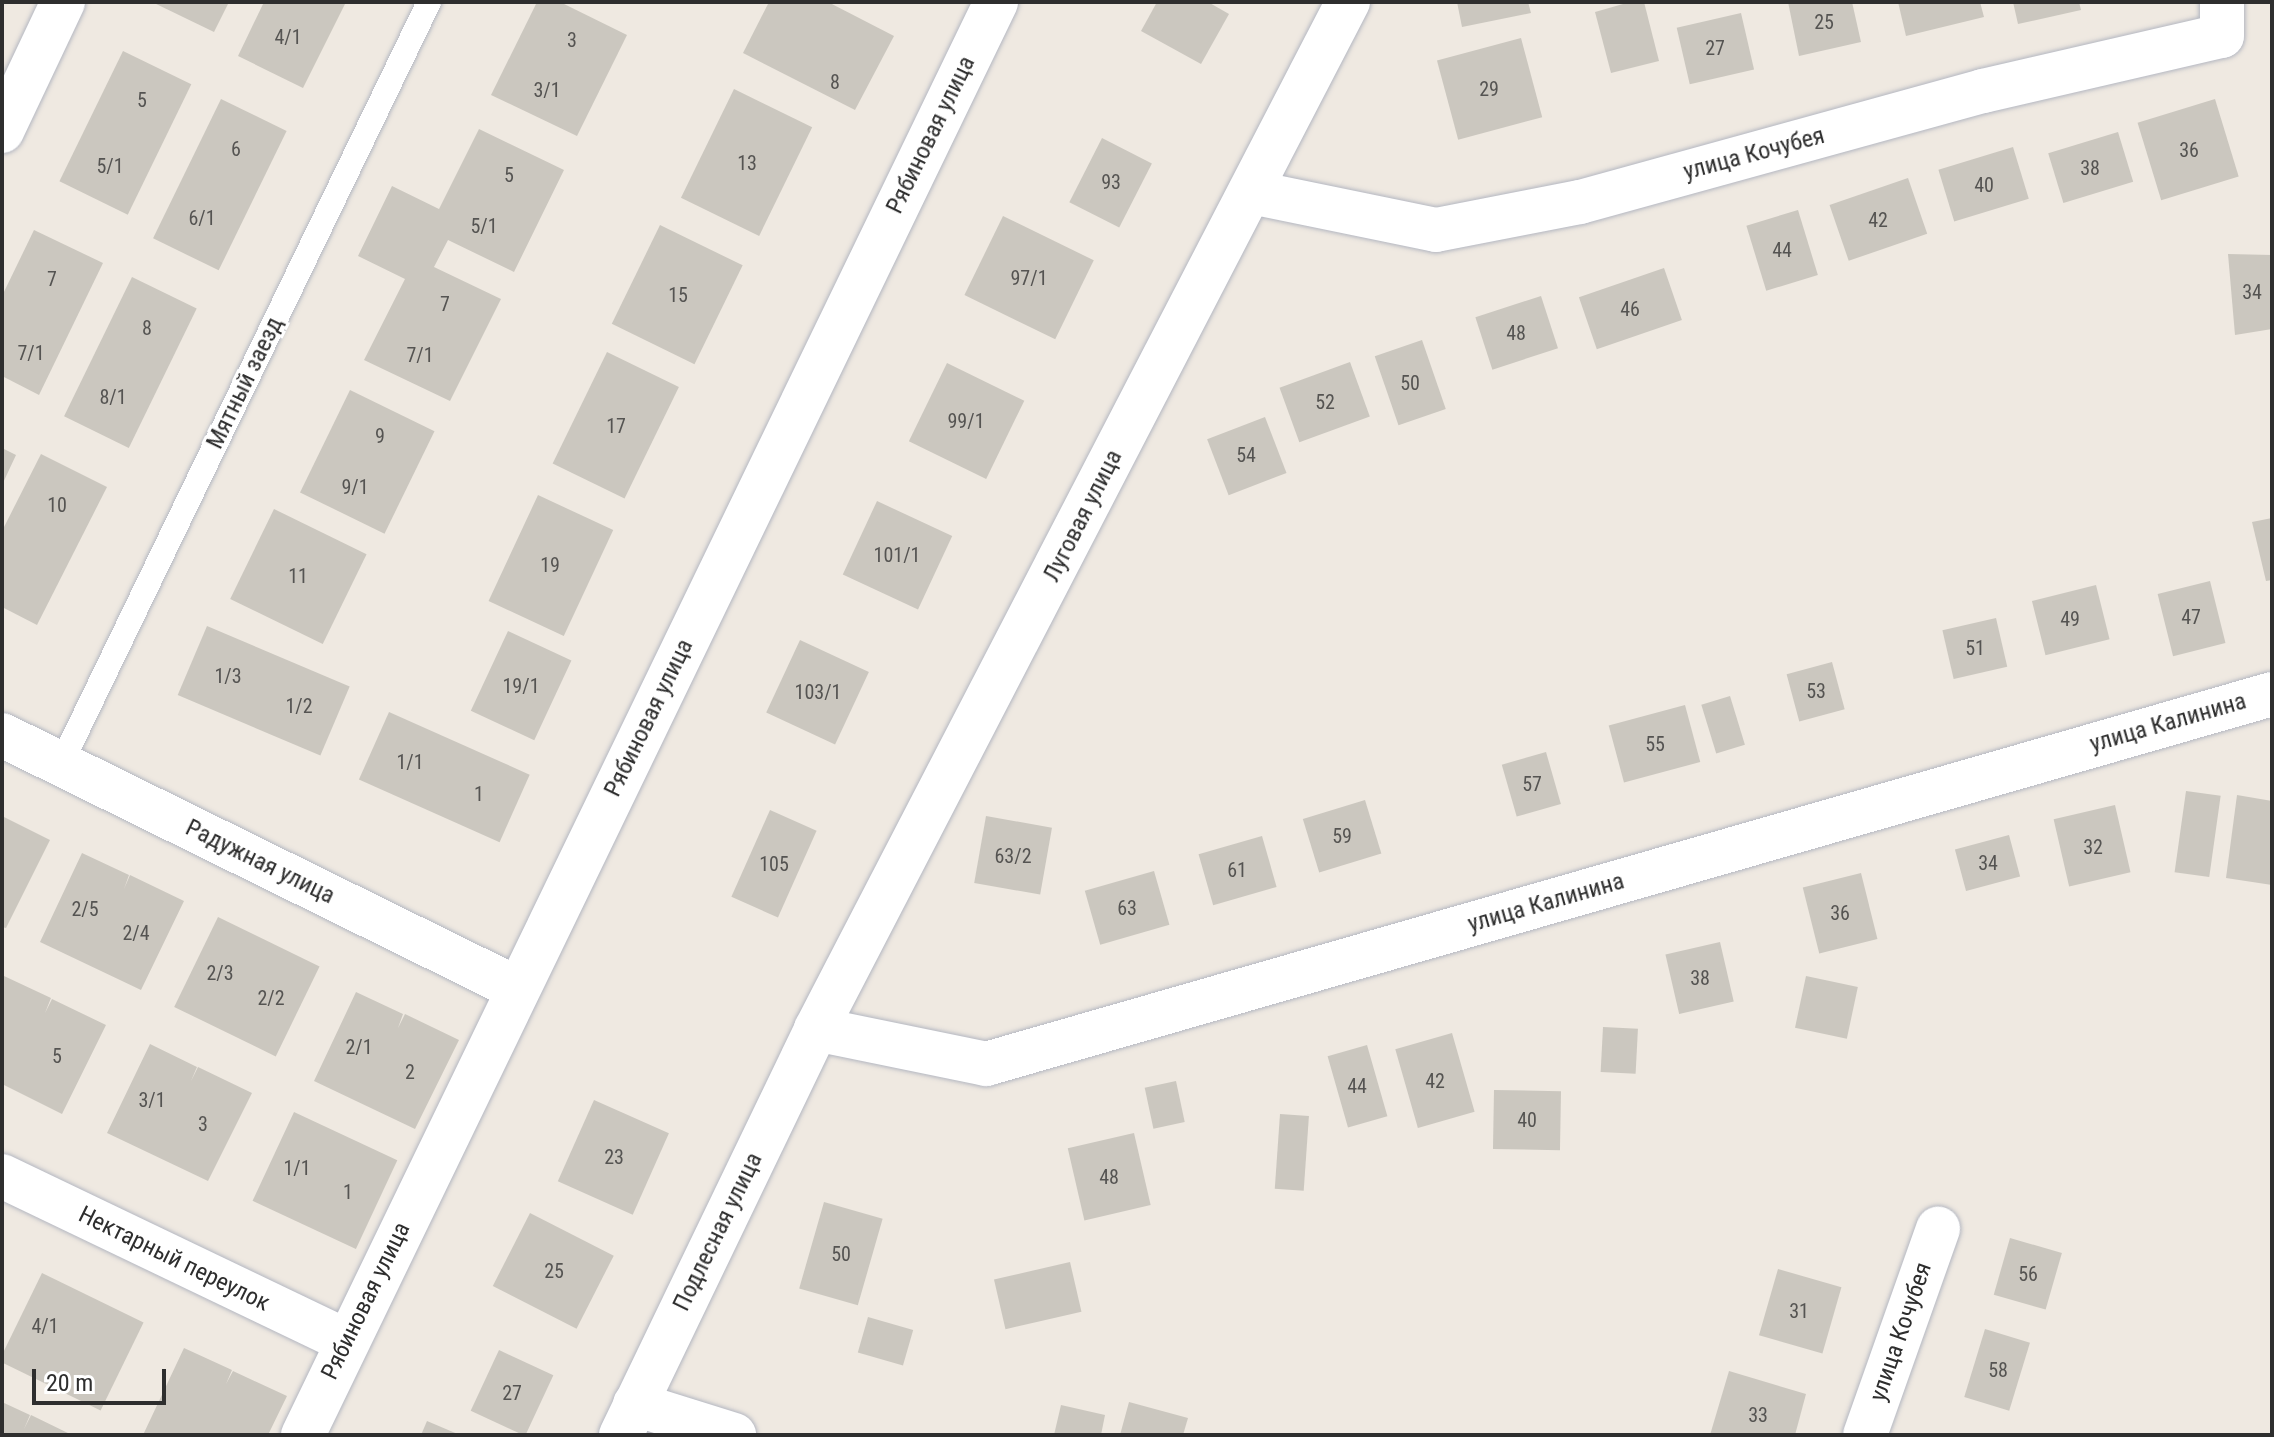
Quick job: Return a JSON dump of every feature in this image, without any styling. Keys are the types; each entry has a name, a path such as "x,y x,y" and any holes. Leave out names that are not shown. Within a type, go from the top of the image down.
{"street":[{"path":"2,131 63,2"},
{"name":"Рябиновая улица","path":"303,1435 996,2"},
{"name":"Луговая улица","path":"816,1029 1348,2"},
{"name":"улица Кочубея","path":"1251,192 1436,230 1580,202 1983,91 2222,36 2222,2"},
{"name":"улица Калинина","path":"816,1029 986,1064 2272,694"},
{"name":"Радужная улица","path":"2,735 518,989"},
{"name":"Подлесная улица","path":"628,1420 816,1029"},
{"name":"Нектарный переулок","path":"2,1176 347,1341"},
{"name":"улица Кочубея","path":"1865,1435 1938,1229"},
{"path":"628,1420 734,1435"}],"lane":[{"name":"Мятный заезд","path":"61,764 429,2"}],"building":[{"path":"152,2 229,2 214,32"},
{"path":"264,2 346,2 303,88 238,56"},
{"path":"537,2 560,2 627,35 577,136 491,95"},
{"path":"769,2 828,2 894,36 855,110 743,53"},
{"path":"1157,2 1208,2 1229,14 1201,64 1141,31"},
{"path":"1457,2 1528,2 1531,13 1462,27"},
{"path":"1630,2 1644,2 1659,61 1611,73 1595,12"},
{"path":"1788,2 1852,2 1861,42 1799,56"},
{"path":"1898,2 1980,2 1984,17 1906,36"},
{"path":"2013,2 2079,2 2081,10 2018,24"},
{"path":"1741,13 1754,70 1690,84 1677,28"},
{"path":"1521,38 1542,117 1458,140 1437,61"},
{"path":"123,51 191,84 128,215 59,181"},
{"path":"734,89 812,127 759,236 681,198"},
{"path":"221,99 287,131 219,270 153,238"},
{"path":"2215,99 2239,176 2161,200 2138,123"},
{"path":"479,129 564,170 514,272 448,240 434,267 501,299 450,401 364,360 405,279 358,256 392,186 439,209"},
{"path":"2118,132 2133,182 2063,203 2048,153"},
{"path":"1102,138 1152,163 1119,228 1069,202"},
{"path":"2013,147 2029,199 1954,221 1938,170"},
{"path":"1908,178 1927,234 1849,261 1830,205"},
{"path":"1798,210 1818,275 1766,291 1746,226"},
{"path":"1003,216 1094,260 1055,339 964,295"},
{"path":"660,225 743,265 694,364 612,324"},
{"path":"34,230 103,263 39,395 2,376 2,296"},
{"path":"2228,254 2272,255 2272,329 2235,335"},
{"path":"1664,268 1682,320 1597,349 1579,297"},
{"path":"132,277 197,309 129,448 64,416"},
{"path":"1541,296 1558,348 1492,370 1475,317"},
{"path":"1422,340 1446,409 1398,425 1375,356"},
{"path":"607,352 679,387 625,499 553,463"},
{"path":"1350,362 1370,417 1299,442 1280,388"},
{"path":"947,363 1024,401 986,479 909,441"},
{"path":"350,390 434,431 385,534 300,492"},
{"path":"1265,417 1287,473 1229,495 1207,439"},
{"path":"2,448 16,455 2,485"},
{"path":"41,454 107,487 37,625 2,607 2,531"},
{"path":"538,495 613,530 564,636 489,601"},
{"path":"877,501 952,536 918,609 843,574"},
{"path":"274,509 367,554 323,644 230,599"},
{"path":"2272,518 2272,580 2266,581 2252,522"},
{"path":"2210,581 2225,643 2173,656 2158,594"},
{"path":"2096,585 2110,639 2046,655 2032,601"},
{"path":"1996,618 2007,667 1954,679 1942,630"},
{"path":"207,626 350,687 320,756 178,695"},
{"path":"508,631 571,661 534,740 471,711"},
{"path":"800,640 869,672 835,745 766,713"},
{"path":"1832,662 1845,709 1799,721 1787,674"},
{"path":"1730,696 1745,745 1716,754 1701,705"},
{"path":"1685,705 1700,762 1624,782 1609,725"},
{"path":"389,712 530,775 500,842 359,780"},
{"path":"1546,752 1561,804 1517,817 1502,765"},
{"path":"2186,791 2221,796 2209,877 2175,872"},
{"path":"2237,795 2272,801 2272,885 2226,878"},
{"path":"1365,800 1381,854 1319,873 1303,819"},
{"path":"2115,805 2131,872 2069,886 2054,819"},
{"path":"770,810 817,831 778,918 731,897"},
{"path":"2,816 50,840 6,928 2,927"},
{"path":"986,816 1052,828 1040,895 974,883"},
{"path":"2009,835 2020,877 1966,891 1955,849"},
{"path":"1262,836 1277,887 1213,905 1199,854"},
{"path":"82,853 129,875 124,889 130,875 184,901 141,990 40,942"},
{"path":"1154,871 1169,925 1100,945 1085,891"},
{"path":"1861,873 1877,939 1819,953 1803,888"},
{"path":"218,917 320,967 276,1056 174,1007"},
{"path":"1720,942 1734,1001 1679,1014 1665,955"},
{"path":"4,976 51,998 45,1013 52,999 106,1025 62,1114 2,1084"},
{"path":"1806,976 1858,987 1847,1039 1795,1028"},
{"path":"356,992 403,1014 398,1028 405,1014 459,1040 415,1129 314,1081"},
{"path":"1603,1027 1638,1029 1636,1074 1601,1072"},
{"path":"1452,1033 1475,1112 1418,1128 1395,1049"},
{"path":"150,1044 197,1067 191,1081 198,1067 252,1093 208,1181 107,1133"},
{"path":"1367,1045 1387,1116 1348,1127 1328,1056"},
{"path":"1176,1081 1185,1122 1153,1129 1145,1088"},
{"path":"1494,1090 1561,1091 1560,1150 1493,1149"},
{"path":"594,1100 669,1133 633,1215 558,1181"},
{"path":"294,1112 397,1160 356,1249 253,1201"},
{"path":"1280,1114 1309,1116 1304,1191 1275,1189"},
{"path":"1134,1133 1151,1205 1084,1220 1068,1148"},
{"path":"824,1202 883,1219 858,1305 799,1289"},
{"path":"530,1213 614,1256 577,1329 493,1286"},
{"path":"2010,1238 2062,1253 2046,1310 1994,1295"},
{"path":"1070,1262 1081,1312 1005,1329 994,1280"},
{"path":"1778,1269 1841,1287 1822,1354 1759,1335"},
{"path":"42,1273 144,1323 101,1411 2,1363 2,1355"},
{"path":"868,1317 913,1330 903,1366 858,1353"},
{"path":"1985,1329 2030,1343 2009,1411 1964,1397"},
{"path":"184,1348 232,1370 226,1384 233,1371 287,1396 268,1435 143,1435"},
{"path":"499,1350 553,1375 526,1435 471,1411"},
{"path":"1729,1371 1806,1394 1795,1435 1710,1435"},
{"path":"2,1402 30,1415 24,1429 31,1415 72,1435 2,1435"},
{"path":"1129,1402 1188,1418 1183,1435 1120,1435"},
{"path":"1061,1405 1105,1415 1101,1435 1054,1435"},
{"path":"427,1421 460,1435 421,1435"}]}
